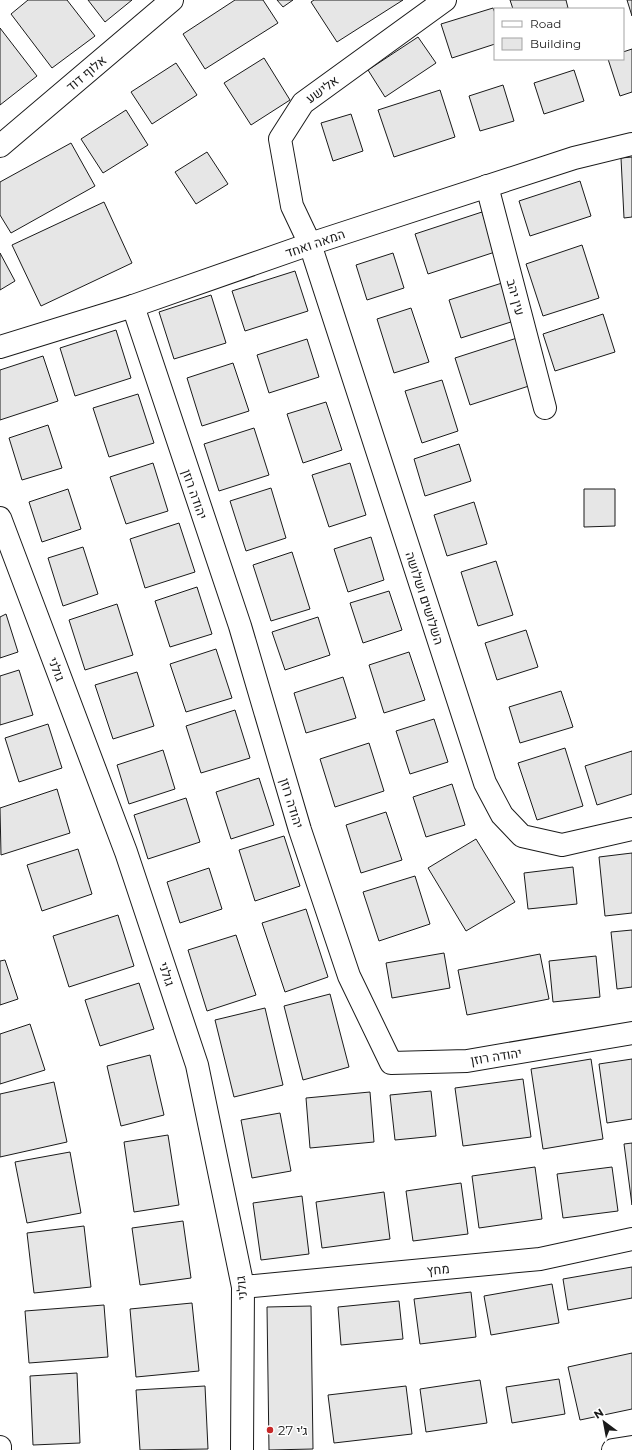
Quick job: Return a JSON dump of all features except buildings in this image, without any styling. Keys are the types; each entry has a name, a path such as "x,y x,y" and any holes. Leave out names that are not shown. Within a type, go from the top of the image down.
{"street":[{"name":"אלוף דוד","path":"0,146 172,0"},
{"name":"אלישע","path":"310,244 292,206 280,139 303,103 446,0"},
{"name":"המאה ואחד","path":"0,347 133,306 310,244 574,158 632,144"},
{"name":"עין יהב","path":"487,186 545,408"},
{"name":"השלושים ושלושה","path":"310,244 484,782 502,815 522,836 562,845 632,829"},
{"name":"יהודה רוזן","path":"133,306 240,626 300,830 349,976 391,1063 467,1061 632,1033"},
{"name":"גולני","path":"0,518 126,852 197,1065 243,1287 242,1450"},
{"name":"מחץ","path":"243,1287 540,1259 632,1239"},
{"path":"613,1450 632,1447"}],"place":[{"name":"ג׳י 27","path":"270,1430"}]}
